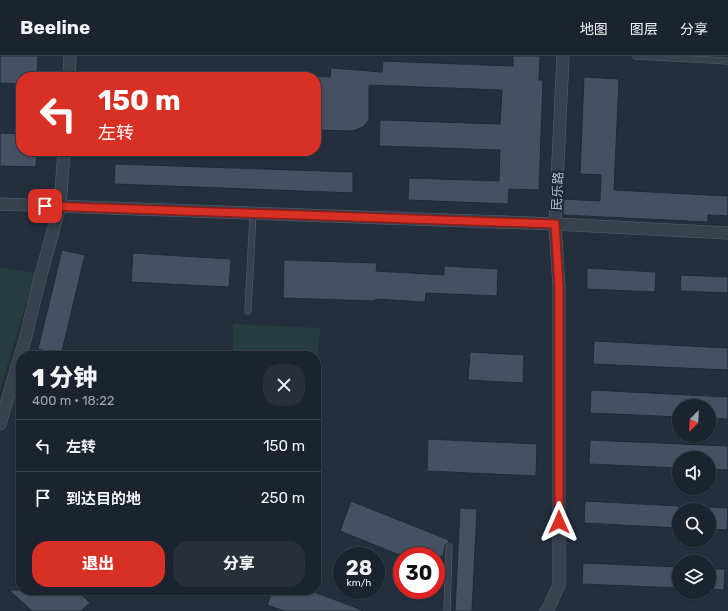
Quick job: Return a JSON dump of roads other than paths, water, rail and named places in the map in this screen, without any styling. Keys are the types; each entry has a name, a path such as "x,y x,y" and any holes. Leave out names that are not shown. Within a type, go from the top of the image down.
{"street":[{"path":"69,72 70,56"},
{"name":"民乐路","path":"546,611 559,585 559,287 555,224 563,56"},
{"path":"21,351 60,206 64,156"},
{"path":"0,204 555,224 728,233"},
{"path":"0,424 16,368"}],"lane":[{"path":"636,56 728,61"},
{"path":"248,311 253,213"},
{"path":"447,611 449,547"}]}
